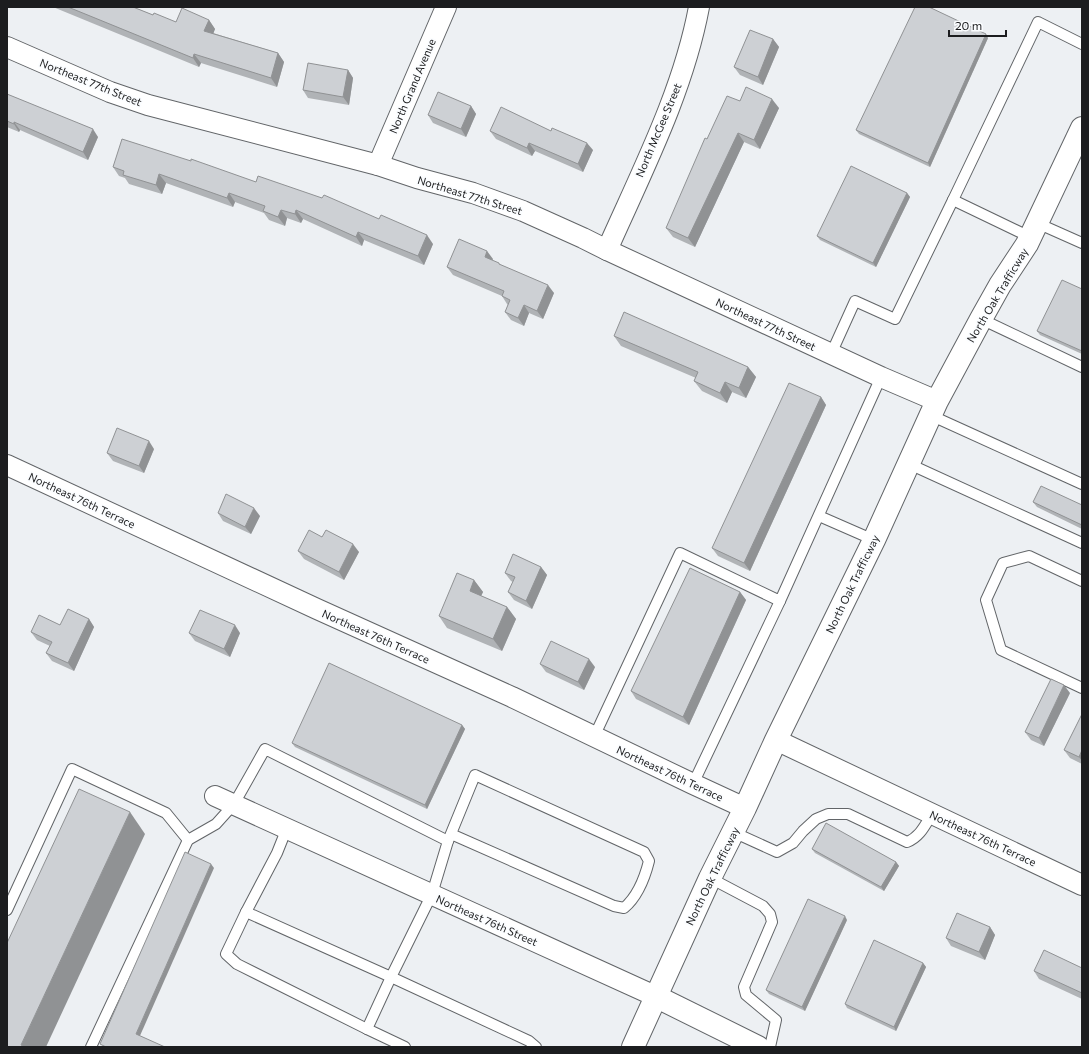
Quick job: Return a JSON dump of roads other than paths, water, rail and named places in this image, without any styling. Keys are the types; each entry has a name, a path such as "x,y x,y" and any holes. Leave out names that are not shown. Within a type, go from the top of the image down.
{"main road":[{"name":"North Oak Trafficway","path":"633,1047 710,878 874,540 933,408 981,319 1034,230 1082,128"},
{"name":"Northeast 76th Street","path":"655,996 758,1047"}],"street":[{"name":"North Grand Avenue","path":"378,165 446,7"},
{"name":"North McGee Street","path":"607,250 670,108 685,65 700,7"},
{"name":"Northeast 77th Street","path":"7,47 110,92 148,105 378,165 523,211 881,377 933,408"},
{"name":"Northeast 76th Terrace","path":"7,465 317,609 512,697 745,808"},
{"name":"Northeast 76th Terrace","path":"776,740 1082,885"},
{"name":"Northeast 76th Street","path":"215,796 655,996"}],"lane":[{"path":"831,354 855,301 895,319 1038,22 1082,44"},
{"path":"953,200 1034,230 1082,243"},
{"path":"981,319 1082,367"},
{"path":"693,784 780,601 881,377"},
{"path":"933,408 1082,484"},
{"path":"908,463 1082,543"},
{"path":"819,516 874,540"},
{"path":"594,737 680,553 780,601"},
{"path":"1082,581 1029,556 1003,563 986,600 1001,650 1082,688"},
{"path":"91,1047 188,840 216,824 234,804 265,749 450,838 614,906 624,908 631,902 646,872 649,861 644,852 475,775 450,838 432,894 367,1029"},
{"path":"7,910 72,769 166,813 188,840"},
{"path":"733,832 777,852 793,843 816,819 828,814 848,814 907,842 915,839 932,814"},
{"path":"287,828 277,853 226,954 237,964 405,1047"},
{"path":"710,878 763,906 770,914 772,922 744,987 746,995 776,1020 770,1047"},
{"path":"246,912 529,1041 536,1047"}]}
